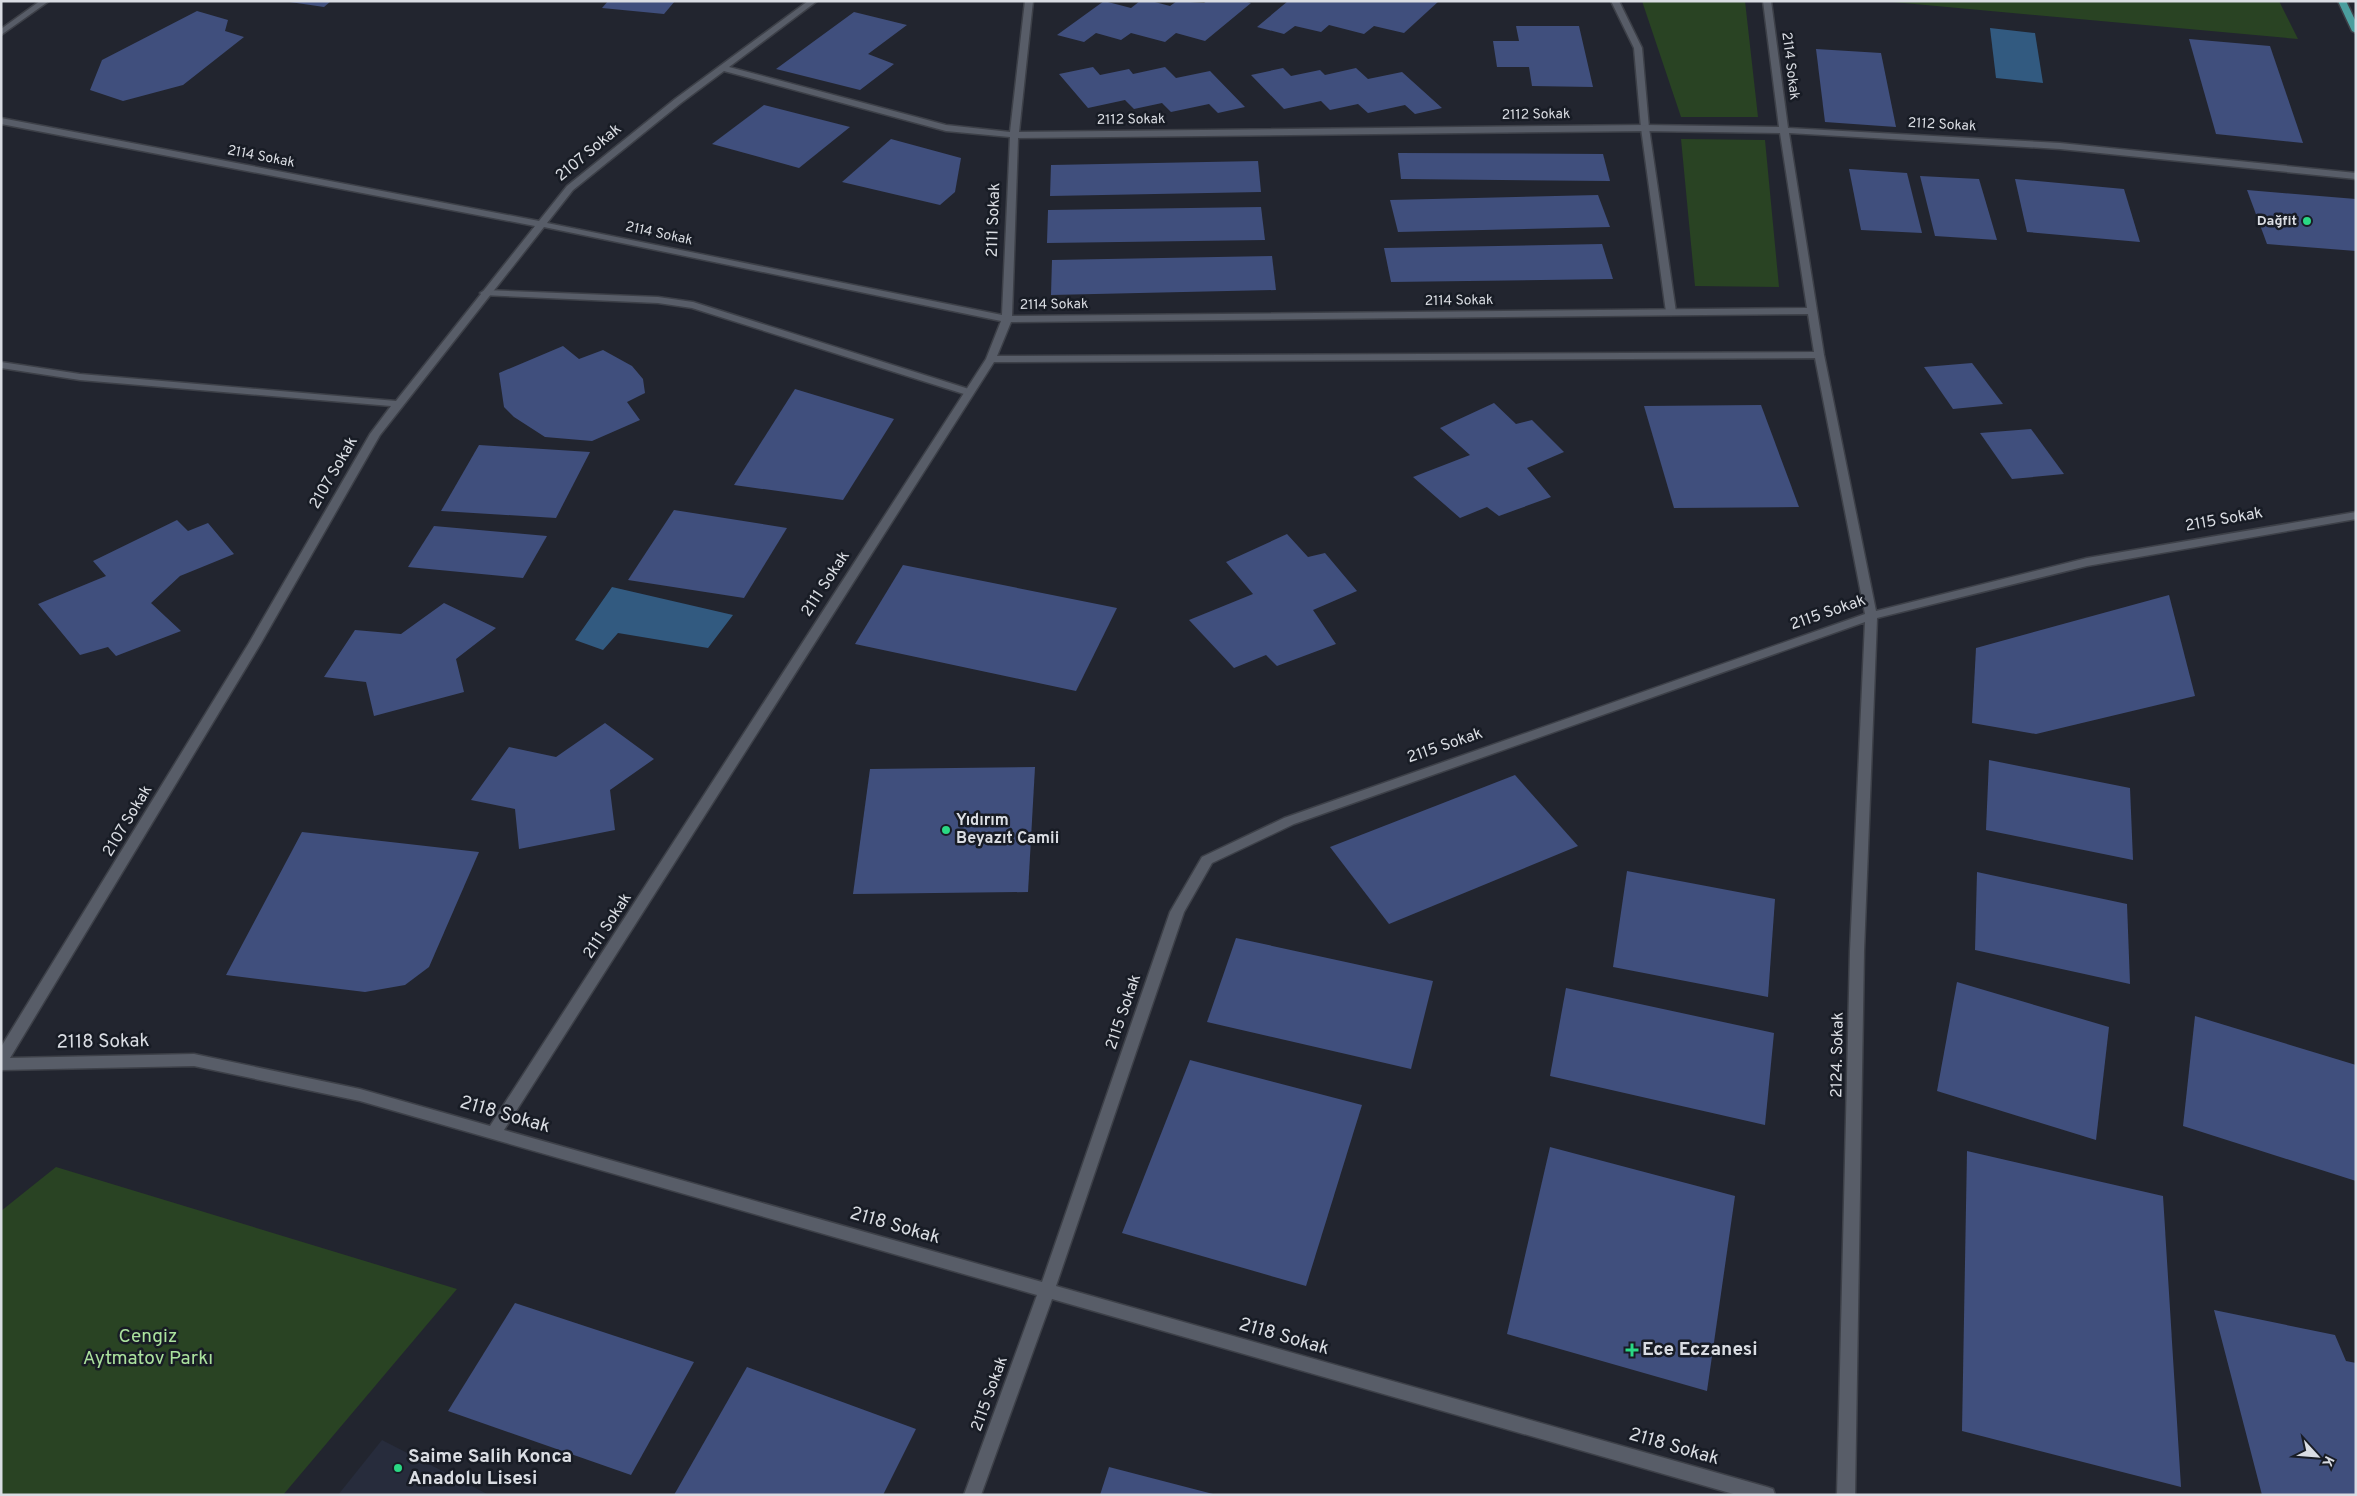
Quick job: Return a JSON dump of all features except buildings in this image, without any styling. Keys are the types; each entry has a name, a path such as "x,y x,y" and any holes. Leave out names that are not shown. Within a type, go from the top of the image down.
{"main road":[{"path":"2342,1 2356,31"}],"street":[{"path":"1,32 45,1"},
{"name":"2107 Sokak","path":"1,1060 255,643 375,434 570,188 678,101 813,1"},
{"name":"2111 Sokak","path":"494,1132 991,359 1007,320 1014,135 1029,1"},
{"path":"1615,1 1638,48 1645,128 1671,312"},
{"name":"2114 Sokak","path":"1,121 540,224 1007,320 1813,311 1784,130 1768,1"},
{"name":"2112 Sokak","path":"723,68 946,128 1014,135 1645,128 1784,130 2060,146 2356,176"},
{"path":"486,293 658,300 693,305 968,392"},
{"name":"2124. Sokak","path":"1813,311 1819,355 1871,616 1857,951 1846,1495"},
{"path":"991,359 1819,355"},
{"path":"1,365 80,377 399,404"},
{"name":"2115 Sokak","path":"972,1495 1048,1290 1177,912 1207,860 1289,820 1871,616 2087,562 2356,515"},
{"name":"2118 Sokak","path":"1,1064 194,1060 360,1096 494,1132 1767,1495"}],"shaded area":[{"name":"Saime Salih Konca Anadolu Lisesi","path":"382,1440 489,1495 338,1495"}],"green space":[{"path":"1642,1 1745,1 1758,117 1681,117"},
{"path":"1882,1 2279,1 2298,39"},
{"path":"1681,139 1765,140 1779,287 1695,286"},
{"name":"Cengiz Aytmatov Parkı","path":"56,1167 457,1289 283,1495 1,1495 1,1211"}],"water":[{"path":"1990,28 2035,33 2043,83 1996,78"},
{"path":"612,587 733,615 708,648 618,633 603,650 575,640"}],"place":[{"name":"Dağfit","path":"2307,221"},
{"name":"Yıdırım Beyazıt Camii","path":"946,830"},
{"name":"Ece Eczanesi","path":"1632,1350"},
{"name":"Saime Salih Konca Anadolu Lisesi","path":"398,1468"}]}
